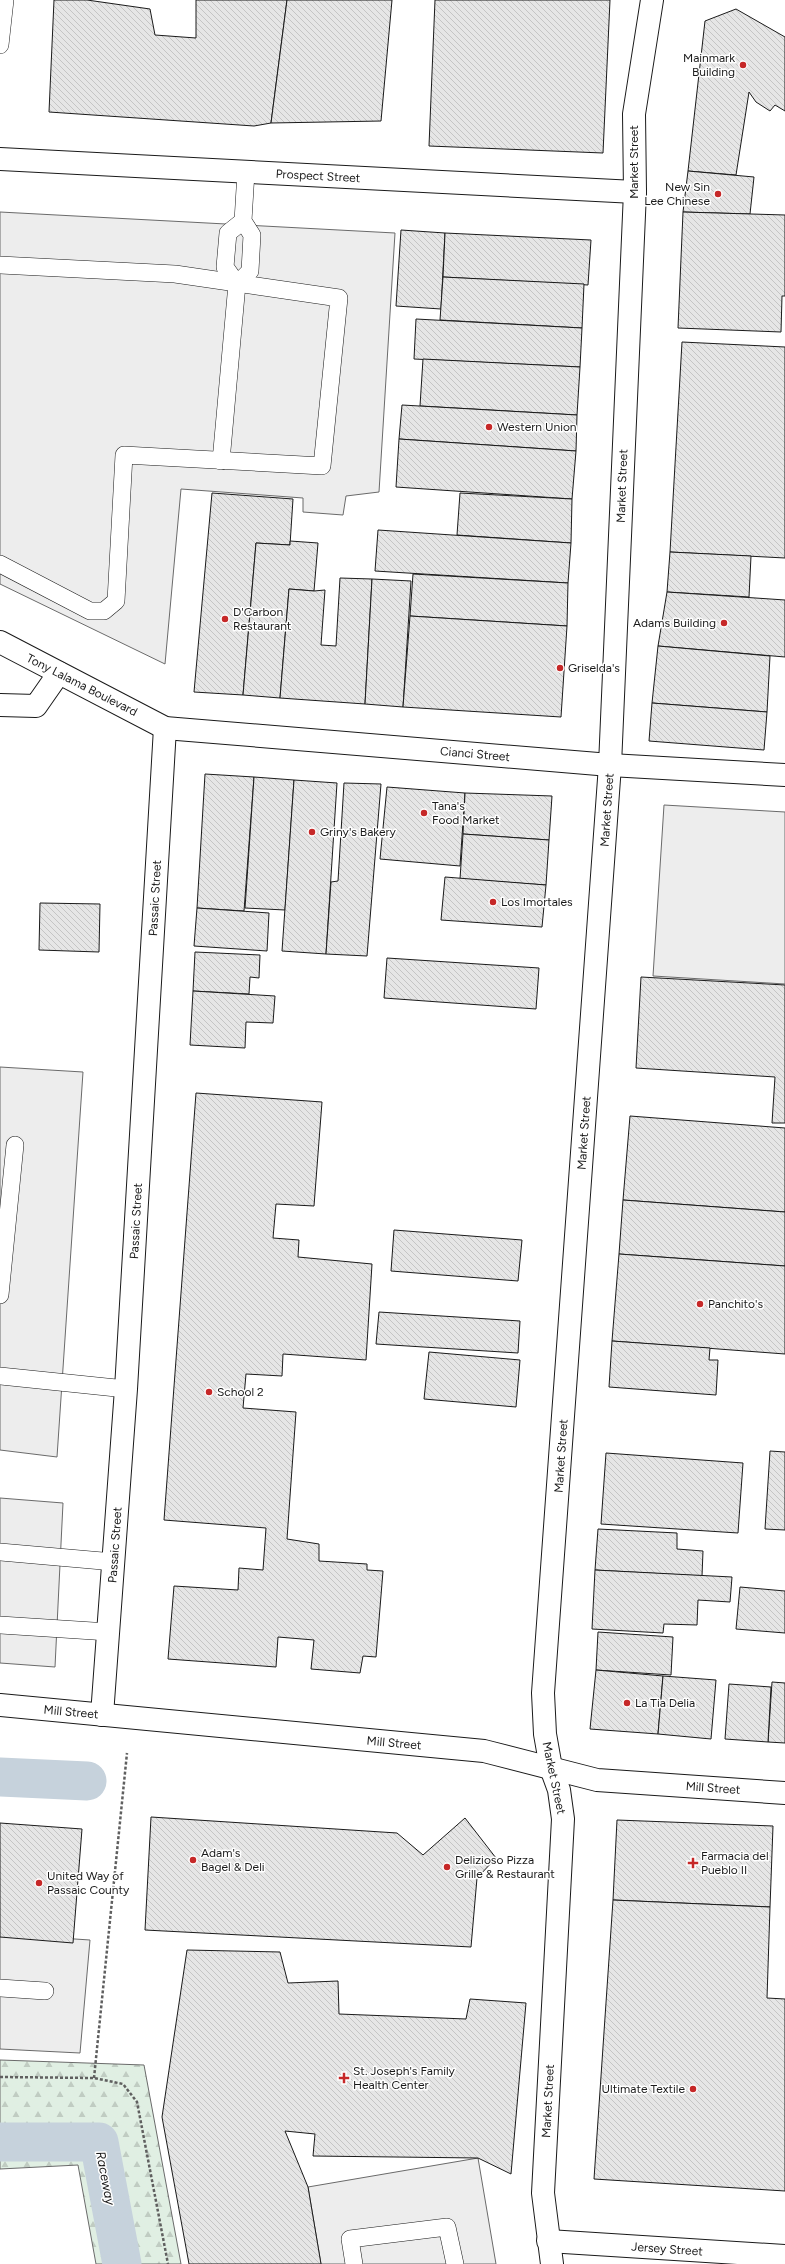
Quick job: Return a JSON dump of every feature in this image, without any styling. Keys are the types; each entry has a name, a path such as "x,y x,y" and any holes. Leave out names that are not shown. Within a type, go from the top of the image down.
{"main road":[{"name":"Market Street","path":"552,2264 543,2193 563,1819 559,1790 551,1768 545,1734 544,1693 610,765 635,192 634,114 652,0"},
{"name":"Prospect Street","path":"0,159 635,192"},
{"name":"Tony Lalama Boulevard","path":"0,642 165,728"},
{"path":"0,705 36,706 59,673"},
{"name":"Cianci Street","path":"165,728 610,765 785,775"},
{"name":"Passaic Street","path":"102,1715 126,1389 165,728"},
{"name":"Mill Street","path":"0,1705 484,1751 597,1780 785,1793"},
{"name":"Jersey Street","path":"548,2241 785,2256"}],"lane":[{"path":"0,45 5,0"},
{"path":"221,461 237,284 250,271 252,235 243,221 246,172"},
{"path":"237,284 225,267 225,263 228,233 243,221"},
{"path":"0,265 175,274 339,298 322,466 124,455 116,601 104,611 90,611 0,564"},
{"path":"0,1295 15,1145"},
{"path":"0,1376 126,1389"},
{"path":"0,1552 114,1562"},
{"path":"0,1625 109,1632"},
{"path":"0,1988 45,1991"},
{"path":"354,2264 350,2238 447,2227 455,2264"}],"path":[{"path":"94,2078 127,1753"},
{"path":"0,2077 94,2078 123,2084 138,2102 168,2264"}],"green space":[{"path":"0,2060 144,2065 181,2264 96,2264 78,2165 0,2169"}],"shaded area":[{"path":"0,212 395,233 379,492 346,496 343,515 303,512 303,498 181,489 165,664 0,584"},
{"path":"664,805 785,812 785,984 653,976"},
{"path":"0,1067 83,1072 57,1457 0,1450"},
{"path":"0,1498 63,1503 55,1667 0,1663"},
{"path":"0,1934 90,1940 80,2053 0,2049"},
{"path":"478,2158 496,2264 321,2264 308,2187"}],"building":[{"path":"54,0 87,0 150,9 155,35 196,38 196,0 287,0 271,123 254,126 49,112"},
{"path":"287,0 392,0 381,121 271,123"},
{"path":"435,0 610,0 603,153 429,146"},
{"name":"Mainmark Building","path":"736,9 785,37 785,111 775,105 770,111 756,102 749,92 736,175 688,171 705,21"},
{"name":"New Sin Lee Chinese","path":"688,171 754,177 750,214 683,212"},
{"path":"683,212 785,215 785,296 782,296 781,332 678,328"},
{"path":"401,230 445,233 441,309 396,306"},
{"path":"445,233 591,240 588,285 443,277"},
{"path":"443,277 584,284 582,328 440,320"},
{"path":"416,319 582,328 580,367 414,359"},
{"path":"682,342 785,347 785,558 670,552"},
{"path":"423,359 580,367 577,415 420,406"},
{"name":"Western Union","path":"402,405 577,415 576,451 399,439"},
{"path":"399,439 576,451 572,499 396,487"},
{"name":"D'Carbon Restaurant","path":"212,493 293,499 290,545 256,543 243,695 194,692"},
{"path":"460,493 572,499 571,543 457,535"},
{"path":"378,530 571,543 568,583 375,571"},
{"path":"290,541 318,543 314,591 289,589 280,698 243,695 256,543 290,545"},
{"path":"670,552 751,556 749,597 667,592"},
{"path":"413,574 568,583 567,626 410,616"},
{"path":"340,578 372,579 365,704 280,698 289,589 314,591 325,590 321,645 336,646"},
{"path":"372,579 411,581 403,707 365,704"},
{"name":"Adams Building","path":"667,592 785,600 785,657 658,646"},
{"path":"410,616 567,626 561,717 403,707"},
{"path":"658,646 770,656 767,712 652,703"},
{"path":"652,703 767,712 764,750 649,741"},
{"path":"205,774 254,777 244,911 197,908"},
{"path":"254,777 294,780 285,910 245,908"},
{"name":"Griny's Bakery","path":"294,780 337,783 326,954 282,951"},
{"path":"344,783 381,784 367,956 326,954 331,882 338,881"},
{"name":"Tana's Food Market","path":"387,787 465,793 460,866 380,859"},
{"path":"465,793 552,796 549,840 463,834"},
{"path":"463,834 549,840 546,885 460,879"},
{"name":"Los Imortales","path":"445,877 546,885 542,927 441,920"},
{"path":"40,903 100,904 99,952 39,950"},
{"path":"197,908 269,913 267,951 194,946"},
{"path":"195,952 260,955 259,978 250,977 249,994 193,991"},
{"path":"387,958 539,968 536,1009 384,998"},
{"path":"641,977 785,985 785,1123 772,1123 775,1077 636,1068"},
{"path":"193,991 275,996 273,1023 246,1022 245,1048 190,1045"},
{"name":"School 2","path":"196,1093 322,1102 314,1206 276,1204 273,1238 299,1240 298,1257 372,1264 366,1360 283,1354 282,1376 246,1374 243,1408 296,1412 287,1539 319,1544 319,1561 367,1564 367,1570 383,1571 376,1657 363,1656 360,1673 311,1669 314,1640 278,1637 276,1667 168,1659 174,1586 238,1590 239,1568 263,1570 266,1528 164,1520"},
{"path":"630,1116 785,1128 785,1212 623,1200"},
{"path":"623,1200 785,1212 785,1266 619,1254"},
{"path":"394,1230 522,1240 518,1281 391,1271"},
{"name":"Panchito's","path":"619,1254 785,1266 785,1354 612,1341"},
{"path":"379,1312 520,1321 518,1353 376,1344"},
{"path":"612,1341 710,1348 709,1360 718,1360 716,1395 609,1387"},
{"path":"429,1352 520,1360 516,1407 424,1399"},
{"path":"770,1451 785,1452 785,1530 765,1529"},
{"path":"606,1453 743,1463 738,1533 601,1524"},
{"path":"598,1529 677,1533 677,1549 703,1551 702,1576 595,1570"},
{"path":"595,1570 732,1577 730,1602 698,1600 697,1625 664,1624 663,1633 592,1629"},
{"path":"740,1587 785,1591 785,1633 736,1629"},
{"path":"598,1632 673,1637 671,1675 596,1670"},
{"name":"La Tia Delia","path":"596,1670 663,1676 658,1734 590,1729"},
{"path":"663,1676 716,1680 711,1739 658,1734"},
{"path":"772,1682 785,1683 785,1743 768,1742"},
{"path":"729,1684 771,1687 768,1742 725,1739"},
{"path":"151,1817 397,1833 423,1855 465,1818 496,1858 477,1878 471,1947 145,1930"},
{"name":"Farmacia del Pueblo II","path":"617,1820 773,1826 770,1907 613,1900"},
{"name":"United Way of Passaic County","path":"0,1823 82,1829 73,1943 0,1937"},
{"name":"Ultimate Textile","path":"613,1900 770,1907 767,1998 785,1999 785,2191 594,2179"},
{"name":"St. Joseph's Family Health Center","path":"187,1950 280,1952 288,1983 338,1981 339,2014 466,2019 470,1999 526,2003 511,2174 478,2158 313,2156 315,2134 285,2131 308,2187 321,2264 189,2264 162,2117"}],"waterway":[{"path":"0,1777 87,1781"},
{"name":"Raceway","path":"0,2142 99,2142 122,2264"}],"place":[{"name":"Mainmark Building","path":"743,65"},
{"name":"New Sin Lee Chinese","path":"718,194"},
{"name":"Western Union","path":"489,427"},
{"name":"D'Carbon Restaurant","path":"225,619"},
{"name":"Adams Building","path":"724,623"},
{"name":"Griselda's","path":"560,668"},
{"name":"Tana's Food Market","path":"424,813"},
{"name":"Griny's Bakery","path":"312,832"},
{"name":"Los Imortales","path":"493,902"},
{"name":"Panchito's","path":"700,1304"},
{"name":"School 2","path":"209,1392"},
{"name":"La Tia Delia","path":"627,1703"},
{"name":"Adam's Bagel & Deli","path":"193,1860"},
{"name":"Farmacia del Pueblo II","path":"693,1863"},
{"name":"Delizioso Pizza Grille & Restaurant","path":"447,1867"},
{"name":"United Way of Passaic County","path":"39,1883"},
{"name":"St. Joseph's Family Health Center","path":"344,2078"},
{"name":"Ultimate Textile","path":"693,2089"}]}
